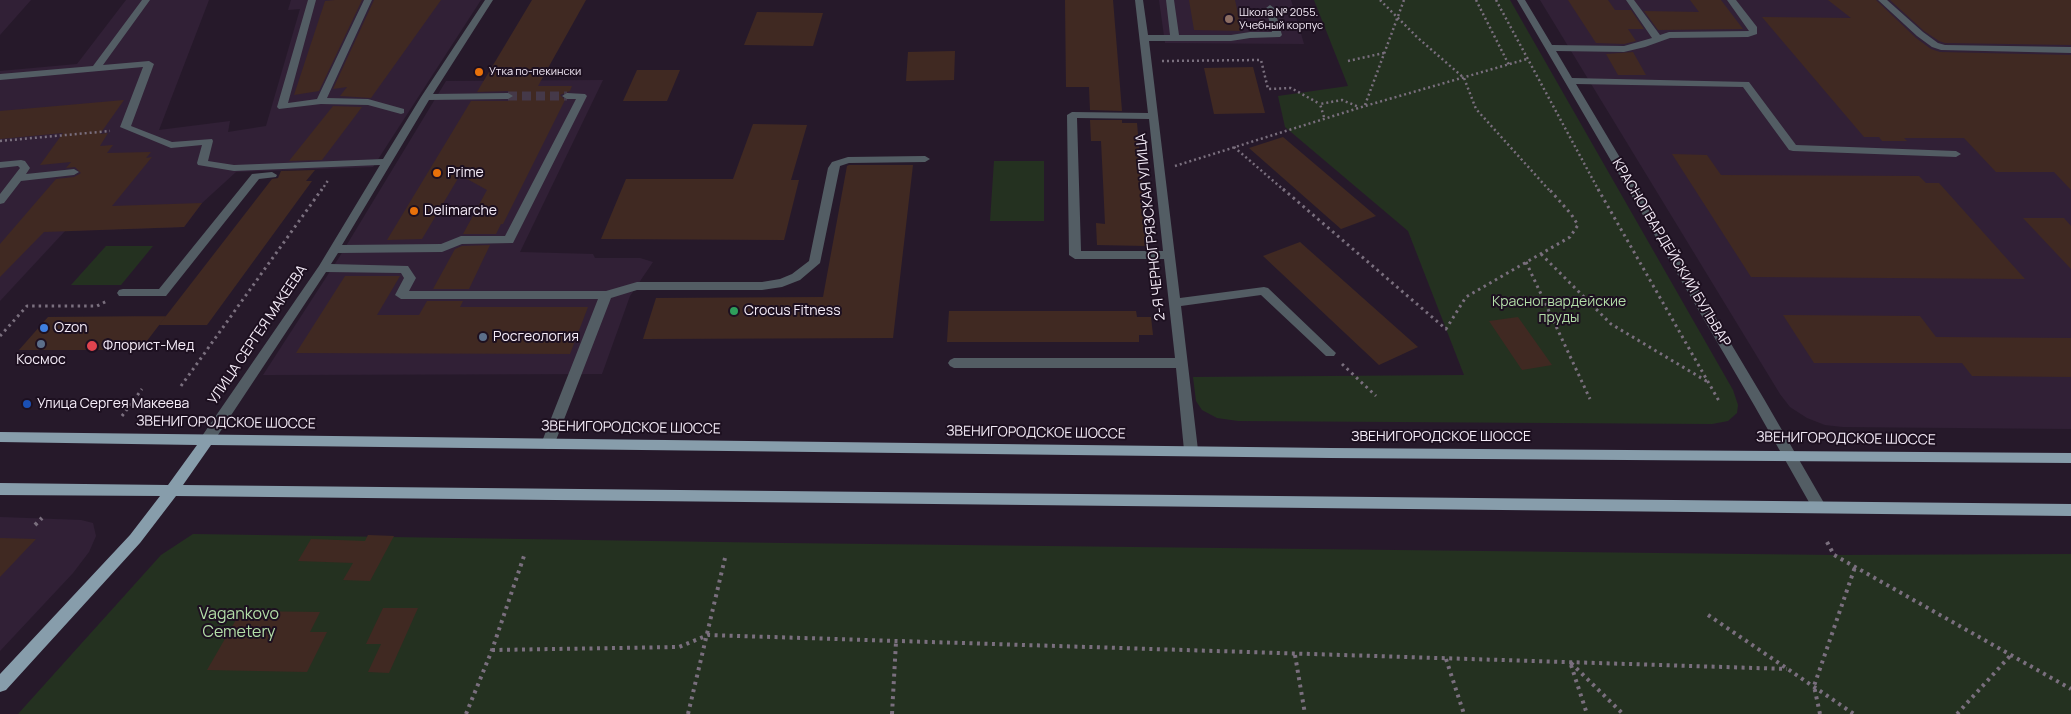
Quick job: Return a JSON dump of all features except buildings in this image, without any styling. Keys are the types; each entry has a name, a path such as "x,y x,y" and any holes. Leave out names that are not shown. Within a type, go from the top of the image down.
{"main road":[{"name":"ЗВЕНИГОРОДСКОЕ ШОССЕ","path":"0,437 2071,458"},
{"name":"УЛИЦА СЕРГЕЯ МАКЕЕВА","path":"0,685 135,539 172,491 207,440"},
{"path":"0,489 2071,510"}],"street":[{"path":"96,68 146,0"},
{"path":"312,0 282,107 321,101 368,102 401,111"},
{"path":"321,101 368,0"},
{"name":"УЛИЦА СЕРГЕЯ МАКЕЕВА","path":"207,440 323,268 426,97 488,0"},
{"name":"2-Я ЧЕРНОГРЯЗСКАЯ УЛИЦА","path":"1139,0 1154,116 1191,450"},
{"path":"1170,0 1176,38"},
{"name":"КРАСНОГВАРДЕЙСКИЙ БУЛЬВАР","path":"1521,0 1819,507"},
{"path":"1630,0 1657,38"},
{"path":"1550,48 1624,48 1642,45 1657,38 1680,34 1748,34 1754,32 1753,27 1731,0"},
{"path":"1882,0 1927,40 1944,48 2071,50"},
{"path":"1144,38 1231,38 1250,35 1277,35 1270,8"},
{"path":"0,77 149,64 125,127 171,145 208,141 202,163 234,168 385,166"},
{"path":"1569,81 1746,84 1793,148 1956,154"},
{"path":"426,97 508,96"},
{"path":"335,249 442,248 460,240 509,240 582,96 568,96"},
{"path":"1154,116 1072,115 1075,254 1169,255"},
{"path":"323,268 404,269 410,278 401,295 606,295 637,286 762,286 782,283 796,278 814,263 832,168 836,164 848,160 925,159"},
{"path":"0,165 21,163 25,168 0,201"},
{"path":"123,293 162,293 256,176 334,172 385,166"},
{"path":"17,178 74,172"},
{"path":"1174,302 1188,302 1264,291 1330,353"},
{"path":"548,444 606,295"},
{"path":"954,363 1180,363"}],"path":[{"path":"1234,147 1446,329 1466,298 1570,237 1578,225 1571,214 1476,109 1464,78 1418,38 1380,0"},
{"path":"1365,106 1404,0"},
{"path":"1476,0 1509,64"},
{"path":"1496,0 1593,180 1719,400"},
{"path":"1348,62 1384,53"},
{"path":"1160,170 1365,106 1528,59"},
{"path":"1159,61 1261,60 1268,89 1291,88 1320,104 1342,100 1360,108"},
{"path":"1320,104 1324,117"},
{"path":"0,141 110,131"},
{"path":"180,386 334,172"},
{"path":"1541,254 1611,324 1708,382"},
{"path":"1526,262 1590,399"},
{"path":"0,336 27,306 97,306 123,293"},
{"path":"1330,353 1376,396"},
{"path":"122,416 142,390"},
{"path":"35,525 42,518"},
{"path":"1826,542 1834,554 1855,567 2071,689"},
{"path":"466,714 492,650 524,556"},
{"path":"688,714 725,558"},
{"path":"1820,714 1814,686 1855,567"},
{"path":"1708,615 1854,714"},
{"path":"492,650 679,647 708,635 1787,669"},
{"path":"892,714 896,642"},
{"path":"1296,655 1305,714"},
{"path":"1957,714 2010,656"},
{"path":"1446,659 1464,714"},
{"path":"1571,663 1588,714"},
{"path":"1571,663 1623,714"}],"shaded area":[{"path":"0,0 31,0 0,35"},
{"path":"126,0 209,0 159,130 230,121 228,132 266,126 300,9 288,10 291,0 481,0 373,167 236,172 202,203 184,227 65,231 0,301 0,71 77,64"},
{"name":"Школа № 2055. Учебный корпус","path":"1159,0 1291,0 1304,44 1165,43"},
{"path":"1540,0 2071,0 2071,429 1843,427 1825,425 1807,418 1790,407 1780,394"},
{"path":"603,80 520,252 593,254 595,258 640,258 653,262 630,296 602,374 263,375 340,256 446,81"},
{"path":"0,517 81,520 93,523 96,536 89,552 73,573 0,651"}],"green space":[{"name":"Красногвардейские пруды","path":"1314,0 1510,0 1733,390 1738,405 1737,413 1728,421 1712,424 1238,421 1217,418 1202,410 1196,401 1193,377 1464,375 1408,231 1285,127 1278,96 1348,86"},
{"path":"994,161 1044,161 1044,221 990,221"},
{"path":"106,246 153,246 121,285 71,285"},
{"name":"Vagankovo Cemetery","path":"193,534 1834,555 2071,554 2071,714 18,714 161,555"}],"tunnel":[{"path":"508,96 567,96"}],"place":[{"name":"Школа № 2055. Учебный корпус","path":"1229,19"},
{"name":"Утка по-пекински","path":"479,72"},
{"name":"Prime","path":"437,173"},
{"name":"Delimarche","path":"414,211"},
{"name":"Crocus Fitness","path":"734,311"},
{"name":"Ozon","path":"44,328"},
{"name":"Росгеология","path":"483,337"},
{"name":"Космос","path":"41,344"},
{"name":"Флорист-Мед","path":"92,346"},
{"name":"Улица Сергея Макеева","path":"27,404"}]}
